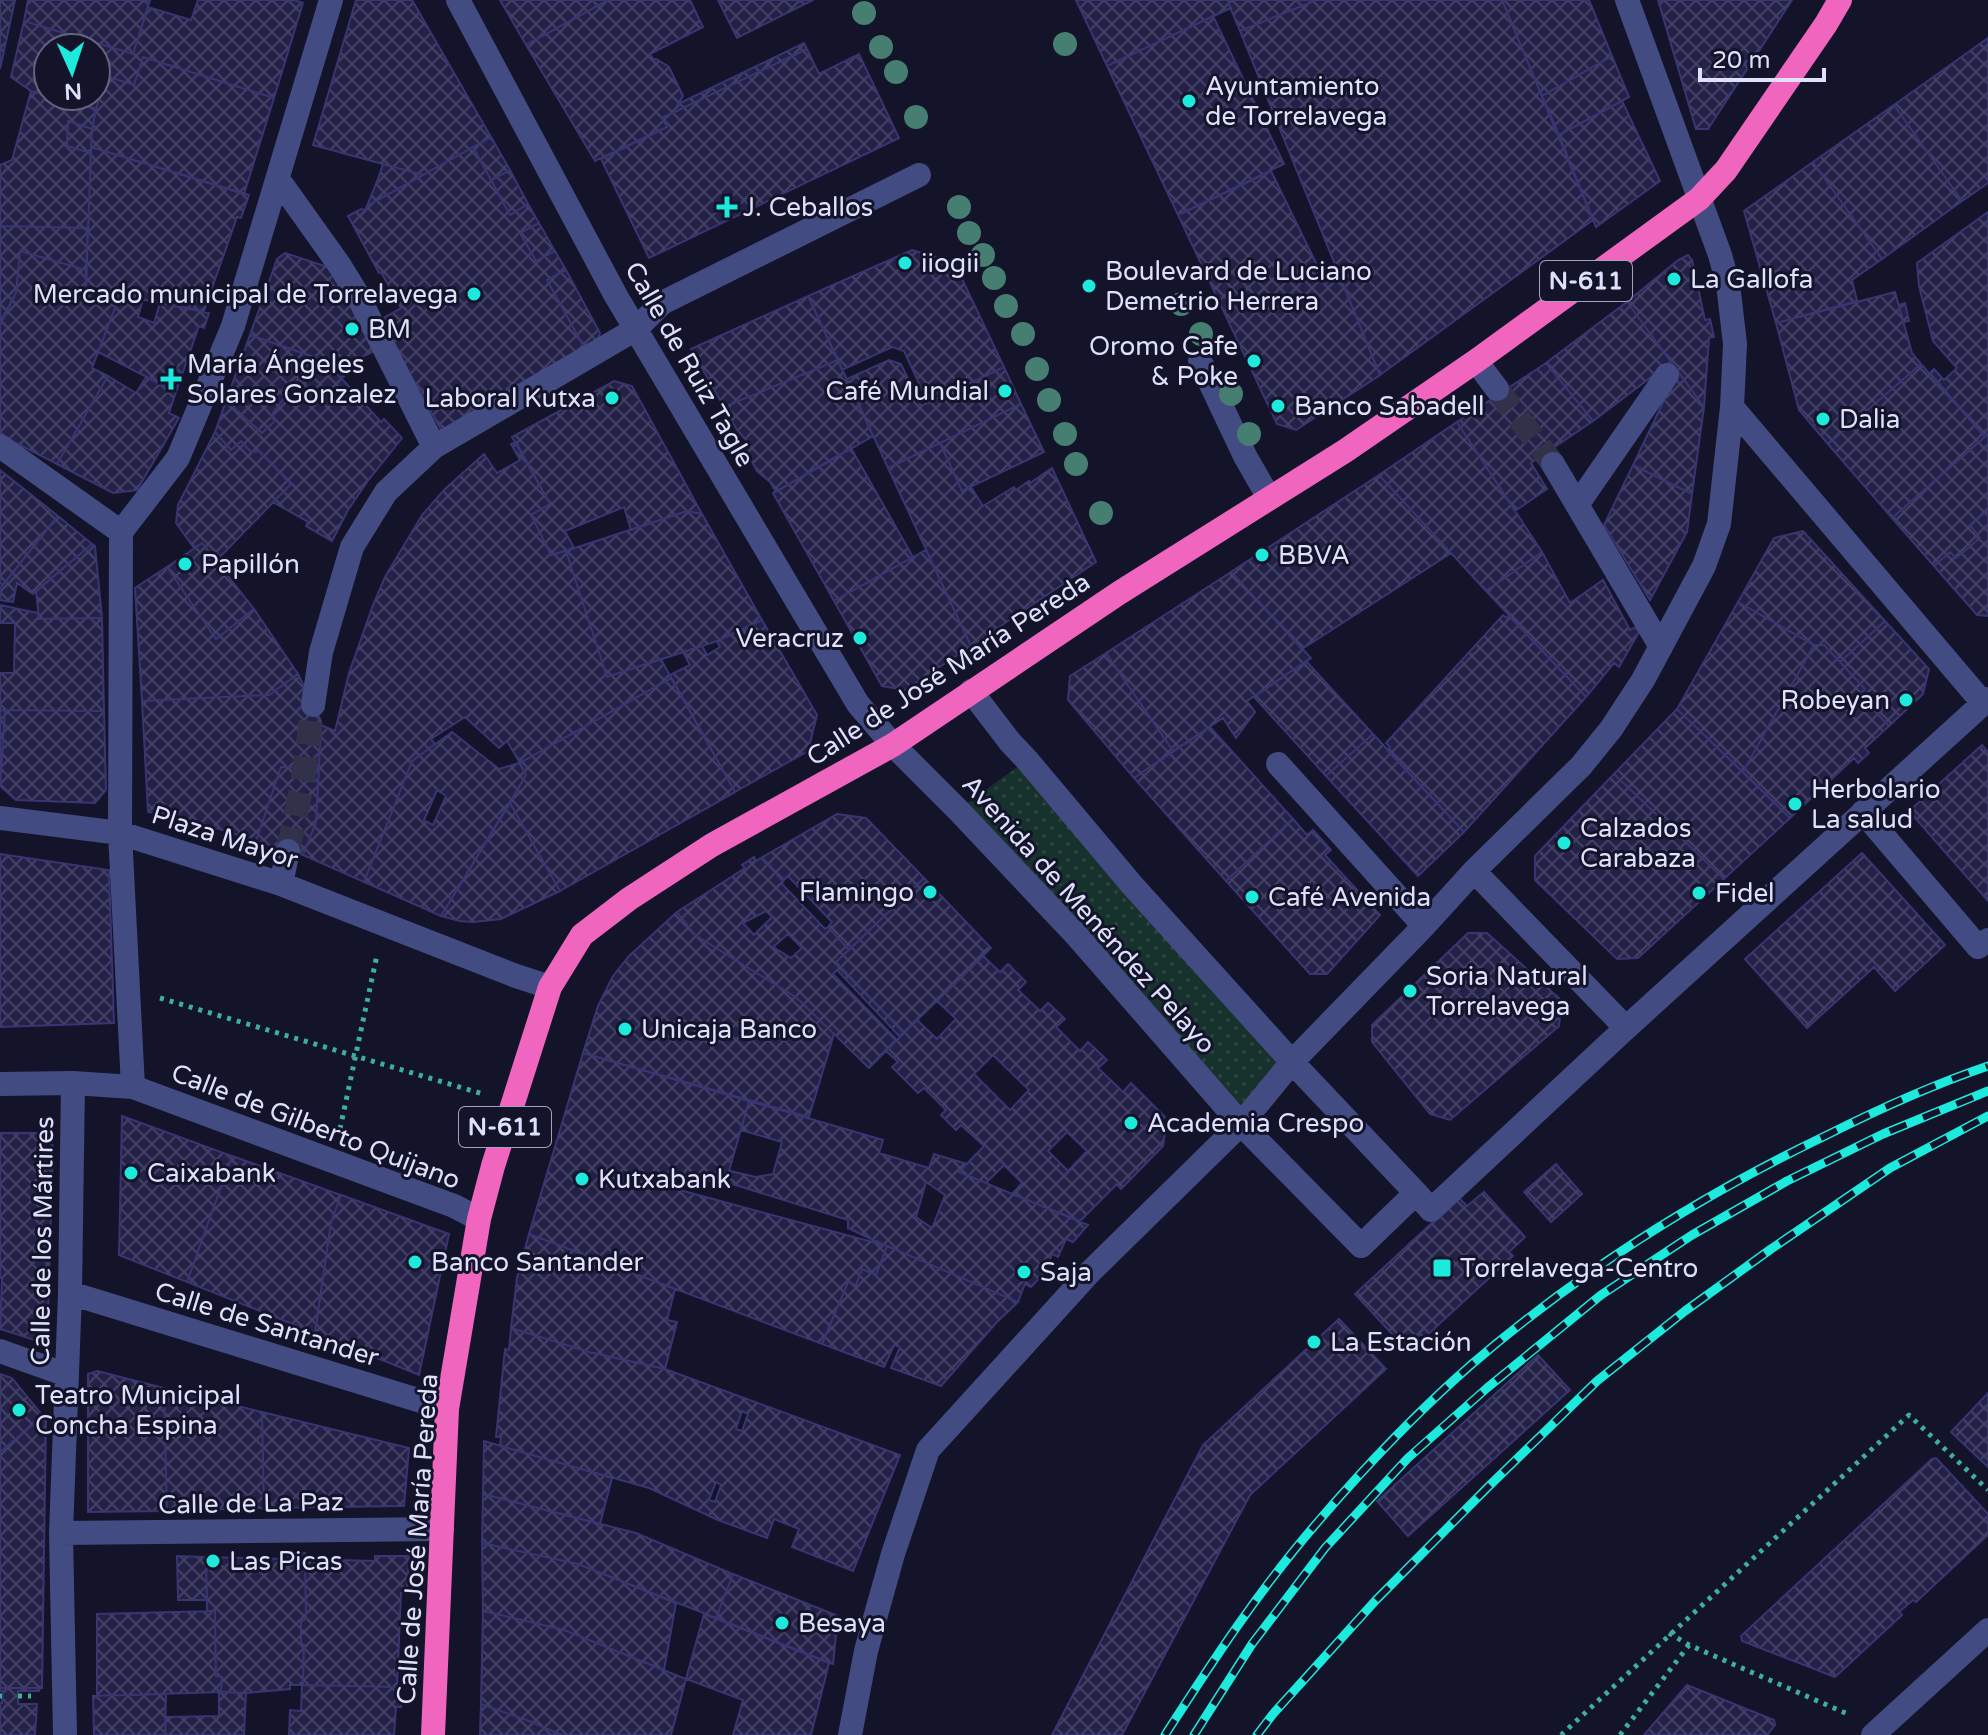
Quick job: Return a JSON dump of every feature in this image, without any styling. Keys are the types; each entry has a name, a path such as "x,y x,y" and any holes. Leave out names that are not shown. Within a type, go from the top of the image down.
{"highway":[{"name":"Calle de José María Pereda","path":"433,1735 447,1409 479,1219 550,987 582,935 629,899 712,845 893,745 1119,593 1345,451 1476,361 1699,199 1726,170 1840,0"}],"street":[{"path":"0,818 120,833 121,532 178,458 233,326 331,0"},
{"name":"Calle de Ruiz Tagle","path":"458,0 616,296 858,704 893,745"},
{"path":"850,1735 866,1651 893,1554 928,1450 1090,1272 1241,1124 1292,1062 1474,871 1581,766 1611,729 1643,680 1704,566 1719,524 1732,407 1735,344 1728,284 1627,0"},
{"path":"313,705 321,652 352,547 386,492 434,447 636,329 662,303 919,175"},
{"path":"278,179 356,292 434,447"},
{"path":"1200,361 1245,456 1269,498"},
{"path":"1476,361 1497,389"},
{"path":"1577,505 1667,375"},
{"path":"1416,1193 1431,1210 1986,701 1732,407"},
{"path":"0,446 121,532"},
{"path":"1553,464 1661,647"},
{"name":"Avenida de Menéndez Pelayo","path":"893,745 1077,936 1241,1124 1361,1246 1416,1193 1132,885 1010,742 971,691"},
{"path":"1278,764 1424,926"},
{"path":"1863,812 1978,947 1988,940"},
{"name":"Plaza Mayor","path":"133,1087 120,833 281,884 550,987"},
{"path":"281,884 288,851"},
{"path":"1474,871 1626,1028"},
{"name":"Calle de Gilberto Quijano","path":"0,1084 73,1083 133,1087 454,1206 479,1219"},
{"name":"Calle de los Mártires","path":"65,1735 61,1533 70,1293 73,1083"},
{"name":"Calle de Santander","path":"70,1293 447,1409"},
{"path":"0,1351 67,1375"},
{"name":"Calle de La Paz","path":"61,1533 442,1529"},
{"path":"1877,1731 1988,1630"}],"path":[{"path":"332,1161 383,924"},
{"path":"128,988 513,1103"},
{"path":"1561,1735 1909,1415 1988,1490"},
{"path":"1669,1633 1877,1731"},
{"path":"1620,1735 1689,1645"}],"green space":[{"path":"1027,760 1292,1062 1241,1124 958,810"}],"building":[{"path":"0,0 15,0 0,69"},
{"path":"28,0 150,0 133,54 112,48 112,32 60,32 24,21"},
{"path":"198,0 294,0 303,3 274,98 143,57 134,85 112,78 112,48 133,54 148,7 191,20"},
{"path":"356,0 412,0 491,137 423,175 313,145"},
{"path":"500,0 608,0 526,45"},
{"path":"608,0 690,0 703,27 650,54 654,60 669,67 683,96 678,104 804,43 807,49 662,118 667,127 595,161 526,45"},
{"path":"718,0 813,0 737,38"},
{"path":"1076,0 1227,0 1231,8 1107,66"},
{"path":"1227,0 1317,0 1240,31"},
{"path":"1317,0 1502,0 1593,220 1380,375 1240,31"},
{"path":"1502,0 1589,0 1612,56 1542,96"},
{"path":"1658,0 1792,0 1708,129 1696,129"},
{"name":"Ayuntamiento de Torrelavega","path":"1213,16 1284,164 1178,215 1107,66"},
{"path":"24,21 60,32 32,32 32,91 11,77"},
{"path":"1988,38 1988,183 1962,201 1894,105"},
{"path":"807,49 819,74 859,54 899,138 649,258 601,159 667,127 662,118"},
{"path":"1612,56 1629,97 1559,135 1542,96"},
{"path":"143,57 274,98 244,194 91,147 95,112 112,112 112,78 134,85"},
{"path":"31,91 32,112 95,112 92,129 68,121 67,146 91,153 88,228 0,226 0,165 12,160"},
{"path":"1622,101 1660,181 1596,227 1559,135"},
{"path":"1894,105 1962,201 1882,259 1813,162"},
{"path":"68,121 92,129 91,153 67,146"},
{"path":"491,137 510,170 491,180 473,147"},
{"path":"91,147 249,195 241,218 237,217 204,311 86,289"},
{"name":"Mercado municipal de Torrelavega","path":"473,147 510,215 528,204 539,223 520,233 536,261 555,251 566,270 547,280 585,349 445,437 380,320 401,308 348,216 365,210 367,206"},
{"path":"1813,162 1882,259 1852,280 1857,301 1776,323 1744,211"},
{"path":"383,164 423,175 367,206 378,179"},
{"path":"510,170 528,204 510,215 491,180"},
{"path":"1271,171 1324,284 1340,277 1380,375 1296,430 1277,424 1178,215"},
{"path":"1988,212 1988,434 1985,437 1930,373 1934,369 1944,380 1957,368 1933,341 1919,286 1917,263"},
{"path":"539,223 555,251 536,261 520,233"},
{"path":"0,226 88,228 86,270 20,251 16,293 0,322"},
{"path":"912,250 954,262 1004,367 928,403 904,351 892,347 842,370 808,296"},
{"path":"20,251 86,270 86,289 120,295 92,368 108,376 57,464 0,435 0,325 16,293"},
{"path":"285,253 331,268 376,350 354,361 358,368 341,378 320,359 250,335 277,259"},
{"path":"1688,255 1692,260 1705,320 1710,319 1714,337 1709,338 1704,407 1627,302"},
{"path":"566,270 600,333 597,342 585,349 547,280"},
{"path":"1895,292 1912,353 1921,364 1828,444 1799,410 1776,323"},
{"path":"120,295 143,299 138,317 154,323 160,303 209,313 204,328 199,326 176,392 98,352"},
{"path":"808,296 838,360 724,407 691,349"},
{"path":"1627,302 1671,362 1593,421 1546,363"},
{"path":"1905,303 1909,321 1903,322 1899,305"},
{"path":"250,335 314,357 271,416 275,421 262,433 226,401"},
{"path":"314,357 342,379 381,422 384,419 402,438 367,482 332,541 306,526 308,522 273,502 291,484 259,451 251,452 241,441 231,450 215,432 226,401 262,433 275,421 271,416"},
{"path":"838,360 873,436 776,492 757,471 745,449 746,440 724,407"},
{"path":"889,360 901,364 921,406 1004,367 1021,404 888,468 847,379"},
{"path":"1546,363 1593,421 1531,463 1547,489 1515,511 1457,422"},
{"path":"1921,364 1985,437 1892,518 1828,444"},
{"path":"1678,371 1704,407 1692,494 1633,465"},
{"path":"108,376 136,393 146,377 176,392 169,413 179,418 137,490 113,493 57,464"},
{"path":"614,381 632,386 702,514 687,511 631,530 624,507 565,531 574,548 551,555 531,515 550,504 512,437"},
{"path":"1021,404 1044,452 962,491 940,443"},
{"path":"1457,422 1542,552 1486,591 1379,475"},
{"path":"215,432 231,450 241,441 251,452 259,451 291,484 216,561 202,543 194,548 176,523 178,505"},
{"path":"1988,434 1988,510 1970,525 1980,538 1956,558 1950,552 1934,566 1892,518"},
{"path":"516,442 550,504 531,515 551,555 566,551 607,677 661,659 671,678 520,763 507,741 499,748 465,717 431,739 435,744 412,761 364,882 303,855 316,822 321,725 335,731 349,673 373,605 385,577 422,515 445,489 484,454 497,473 520,460 511,444"},
{"path":"940,443 962,491 971,487 983,506 1014,487 1016,490 1030,483 1052,468 1096,562 971,646 888,468"},
{"path":"851,448 913,557 834,601 773,493"},
{"path":"1633,465 1692,494 1687,532 1650,600 1604,525"},
{"path":"0,470 58,516 3,585 0,583"},
{"path":"1379,475 1451,553 1302,649 1231,572"},
{"path":"1988,510 1988,616 1977,615 1934,566 1950,552 1956,558 1980,538 1970,525"},
{"path":"687,511 702,514 762,620 717,641 607,677 566,551"},
{"path":"58,516 92,544 33,594 17,583 13,602 0,600 0,588"},
{"path":"1803,531 1885,621 1840,662 1824,645 1814,645 1738,602 1774,538"},
{"path":"202,543 254,609 216,639 167,567"},
{"path":"92,544 95,546 102,618 39,619 36,591"},
{"path":"926,550 971,646 905,690 882,686 834,601"},
{"path":"1542,552 1570,603 1603,580 1630,630 1636,627 1639,632 1619,667 1614,663 1586,697 1486,591"},
{"path":"167,567 216,639 254,609 298,674 269,695 142,701 135,588"},
{"path":"1231,572 1311,658 1247,701 1255,712 1236,738 1223,718 1173,751 1106,653"},
{"path":"1738,602 1814,645 1743,772 1677,709"},
{"path":"0,605 38,613 39,619 102,618 104,711 0,710 0,673 14,673 15,623 0,623"},
{"path":"1503,615 1509,616 1586,697 1464,832 1387,750 1390,747 1386,743"},
{"path":"762,620 817,715 808,751 735,792 670,675 690,665 683,652 702,646 707,655 720,647 717,641"},
{"path":"1885,621 1929,669 1923,694 1889,726 1859,695 1865,689 1840,662"},
{"path":"1814,645 1824,645 1865,689 1859,695 1889,726 1865,748 1869,753 1858,763 1854,758 1790,818 1743,772"},
{"path":"1106,653 1173,751 1134,778 1068,700 1070,676"},
{"path":"1306,661 1373,734 1326,776 1254,697"},
{"path":"298,674 321,721 319,769 281,767 256,841 176,815 148,812 142,701 269,695"},
{"path":"671,678 735,792 560,891 510,803 526,775 520,763"},
{"path":"1677,709 1790,818 1724,879 1614,774"},
{"path":"0,710 5,710 0,785"},
{"path":"5,710 104,711 106,790 95,803 16,800 0,786"},
{"path":"1210,727 1293,819 1226,881 1134,778"},
{"path":"452,732 499,769 519,763 526,775 441,916 364,882 412,761","holes":["437,790 446,796 433,825 424,820"]},
{"path":"1373,734 1464,832 1418,876 1326,776"},
{"path":"1982,745 1988,752 1988,901 1909,811"},
{"path":"281,767 319,769 316,822 303,855 256,841"},
{"path":"1614,774 1724,879 1638,958 1617,959 1535,880 1535,856"},
{"path":"510,803 560,891 501,919 473,922 441,916"},
{"path":"837,814 866,818 924,878 849,950 828,927 832,922 788,876 783,881 761,858"},
{"path":"1293,819 1307,835 1313,830 1331,850 1325,855 1380,915 1327,974 1310,974 1226,881","holes":["1318,884 1323,891 1314,899 1308,893"]},
{"path":"1862,853 1945,945 1895,991 1874,967 1807,1028 1745,959"},
{"path":"0,854 109,870 114,1023 0,1027"},
{"path":"754,857 756,861 761,858 825,929 828,927 849,950 836,962 904,1033 900,1037 837,970 833,974 897,1040 869,1068 797,998 695,935 677,912 745,868 742,865","holes":["766,911 772,917 754,935 743,923","788,934 802,948 791,958 773,947"]},
{"path":"924,878 991,948 904,1033 836,962"},
{"path":"677,912 695,935 797,998 834,1034 809,1117 583,1053 598,1006 613,976 629,956"},
{"path":"1468,933 1487,933 1562,1001 1559,1026 1450,1120 1430,1114 1372,1042 1372,1025"},
{"path":"983,956 1000,972 1008,964 1026,982 1018,990 1040,1011 1048,1003 1065,1019 1056,1027 1080,1051 1088,1042 1107,1060 1098,1068 1123,1092 1131,1083 1165,1117 1157,1125 1165,1133 1163,1146 1121,1189 1117,1184 1080,1221 1012,1194 1022,1183 1004,1165 986,1183 959,1172 984,1146 961,1125 956,1130 941,1115 946,1110 924,1088 918,1093 892,1067 898,1062 886,1051 917,1020 937,1039 956,1019 937,1001","holes":["993,1055 1029,1090 1010,1110 974,1074","1067,1132 1087,1151 1068,1171 1048,1151"]},
{"path":"583,1053 749,1101 725,1185 670,1170 665,1186 887,1246 876,1275 862,1269 856,1285 848,1282 822,1344 529,1234"},
{"path":"749,1101 883,1140 879,1153 929,1168 934,1154 967,1164 959,1172 1088,1225 1073,1242 1066,1239 1058,1257 1052,1254 1045,1272 1031,1287 1025,1284 1018,1302 848,1228 848,1220 726,1182 730,1171 756,1177 773,1174 782,1142 741,1130","holes":["926,1182 945,1195 932,1228 916,1217"]},
{"path":"122,1116 232,1156 187,1282 119,1255"},
{"path":"0,1133 37,1133 53,1146 47,1344 0,1329"},
{"path":"232,1156 341,1195 331,1222 315,1333 187,1282"},
{"path":"1556,1164 1582,1194 1551,1222 1524,1192"},
{"name":"Torrelavega-Centro","path":"1484,1192 1525,1237 1509,1252 1513,1256 1424,1338 1421,1334 1405,1348 1355,1294 1459,1198 1467,1206"},
{"path":"341,1195 449,1234 419,1375 315,1333 331,1222"},
{"path":"529,1234 675,1289 667,1320 677,1322 665,1369 589,1352 511,1328 517,1278"},
{"path":"887,1246 1018,1302 941,1386 891,1368 900,1347 894,1345 884,1367 822,1344 848,1282 856,1285 862,1269 876,1275"},
{"path":"1339,1319 1386,1369 1250,1495 1122,1735 1052,1735 1203,1445"},
{"path":"511,1328 589,1352 665,1369 900,1455 853,1571 792,1547 799,1529 774,1519 767,1538 718,1520 649,1488 500,1446 501,1437 496,1437 505,1349 509,1350","holes":["742,1411 748,1414 742,1431 736,1429","716,1482 721,1485 715,1502 709,1500"]},
{"path":"1538,1355 1570,1390 1408,1536 1377,1501"},
{"path":"97,1371 164,1388 167,1511 88,1512 88,1374"},
{"name":"Teatro Municipal Concha Espina","path":"0,1374 12,1378 43,1416 0,1452"},
{"path":"164,1388 262,1412 264,1508 167,1511"},
{"path":"1988,1393 1988,1467 1951,1432"},
{"path":"262,1412 409,1448 404,1506 264,1508"},
{"path":"43,1416 46,1418 42,1688 0,1688 0,1452"},
{"path":"484,1441 612,1478 600,1524 483,1494"},
{"path":"1936,1458 1988,1514 1988,1535 1916,1602 1913,1600 1899,1612 1902,1615 1835,1677 1742,1641 1741,1636"},
{"path":"483,1494 636,1533 733,1574 716,1618 578,1564 482,1543"},
{"path":"482,1543 578,1564 676,1603 664,1670 564,1630 483,1611"},
{"path":"288,1552 305,1553 306,1618 301,1622 303,1685 246,1693 221,1692 222,1677 216,1676 215,1611 207,1611 206,1557 288,1559"},
{"path":"177,1556 206,1557 207,1600 178,1600"},
{"path":"375,1556 409,1556 407,1593 401,1593 397,1687 303,1685 301,1622 306,1618 305,1559 375,1561"},
{"name":"Besaya","path":"733,1574 838,1616 833,1664 716,1618"},
{"path":"215,1611 216,1676 222,1677 221,1692 97,1696 97,1614"},
{"path":"483,1611 564,1630 686,1679 671,1735 562,1735 481,1704"},
{"path":"704,1614 829,1663 811,1735 733,1735 743,1700 686,1679"},
{"path":"302,1685 401,1687 401,1707 396,1707 394,1735 289,1735 290,1710 301,1711"},
{"path":"1687,1685 1774,1720 1775,1725 1767,1735 1644,1735"},
{"path":"0,1688 40,1688 39,1691 18,1691 18,1704 37,1704 35,1735 0,1735 3,1691"},
{"path":"219,1692 246,1693 244,1735 165,1735 166,1717 219,1716"},
{"path":"166,1694 165,1735 94,1735 93,1696"},
{"path":"481,1704 529,1721 562,1735 480,1735"}],"tunnel":[{"path":"1497,389 1553,464"},
{"path":"288,851 303,780 313,705"}],"railway":[{"path":"1165,1735 1218,1654 1316,1524 1411,1421 1513,1330 1598,1267 1733,1184 1886,1107 1988,1066"},
{"path":"1194,1735 1252,1644 1325,1548 1408,1458 1487,1388 1601,1295 1692,1235 1787,1181 1883,1134 1988,1091"},
{"path":"1257,1735 1376,1600 1597,1381 1685,1311 1890,1168 1988,1116"}],"place":[{"name":"Ayuntamiento de Torrelavega","path":"1189,101"},
{"name":"J. Ceballos","path":"727,207"},
{"name":"iiogii","path":"905,263"},
{"name":"La Gallofa","path":"1674,279"},
{"name":"Boulevard de Luciano Demetrio Herrera","path":"1089,286"},
{"name":"Mercado municipal de Torrelavega","path":"474,294"},
{"name":"BM","path":"352,329"},
{"name":"Oromo Cafe & Poke","path":"1254,361"},
{"name":"María Ángeles Solares Gonzalez","path":"171,379"},
{"name":"Café Mundial","path":"1005,391"},
{"name":"Laboral Kutxa","path":"612,398"},
{"name":"Banco Sabadell","path":"1278,406"},
{"name":"Dalia","path":"1823,419"},
{"name":"BBVA","path":"1262,555"},
{"name":"Papillón","path":"185,564"},
{"name":"Veracruz","path":"860,638"},
{"name":"Robeyan","path":"1906,700"},
{"name":"Herbolario La salud","path":"1795,804"},
{"name":"Calzados Carabaza","path":"1564,843"},
{"name":"Flamingo","path":"930,892"},
{"name":"Fidel","path":"1699,893"},
{"name":"Café Avenida","path":"1252,897"},
{"name":"Soria Natural Torrelavega","path":"1410,991"},
{"name":"Unicaja Banco","path":"625,1029"},
{"name":"Academia Crespo","path":"1131,1123"},
{"name":"Caixabank","path":"131,1173"},
{"name":"Kutxabank","path":"582,1179"},
{"name":"Banco Santander","path":"415,1262"},
{"name":"Torrelavega-Centro","path":"1442,1268"},
{"name":"Saja","path":"1024,1272"},
{"name":"La Estación","path":"1314,1342"},
{"name":"Teatro Municipal Concha Espina","path":"19,1410"},
{"name":"Las Picas","path":"213,1561"},
{"name":"Besaya","path":"782,1623"}]}
